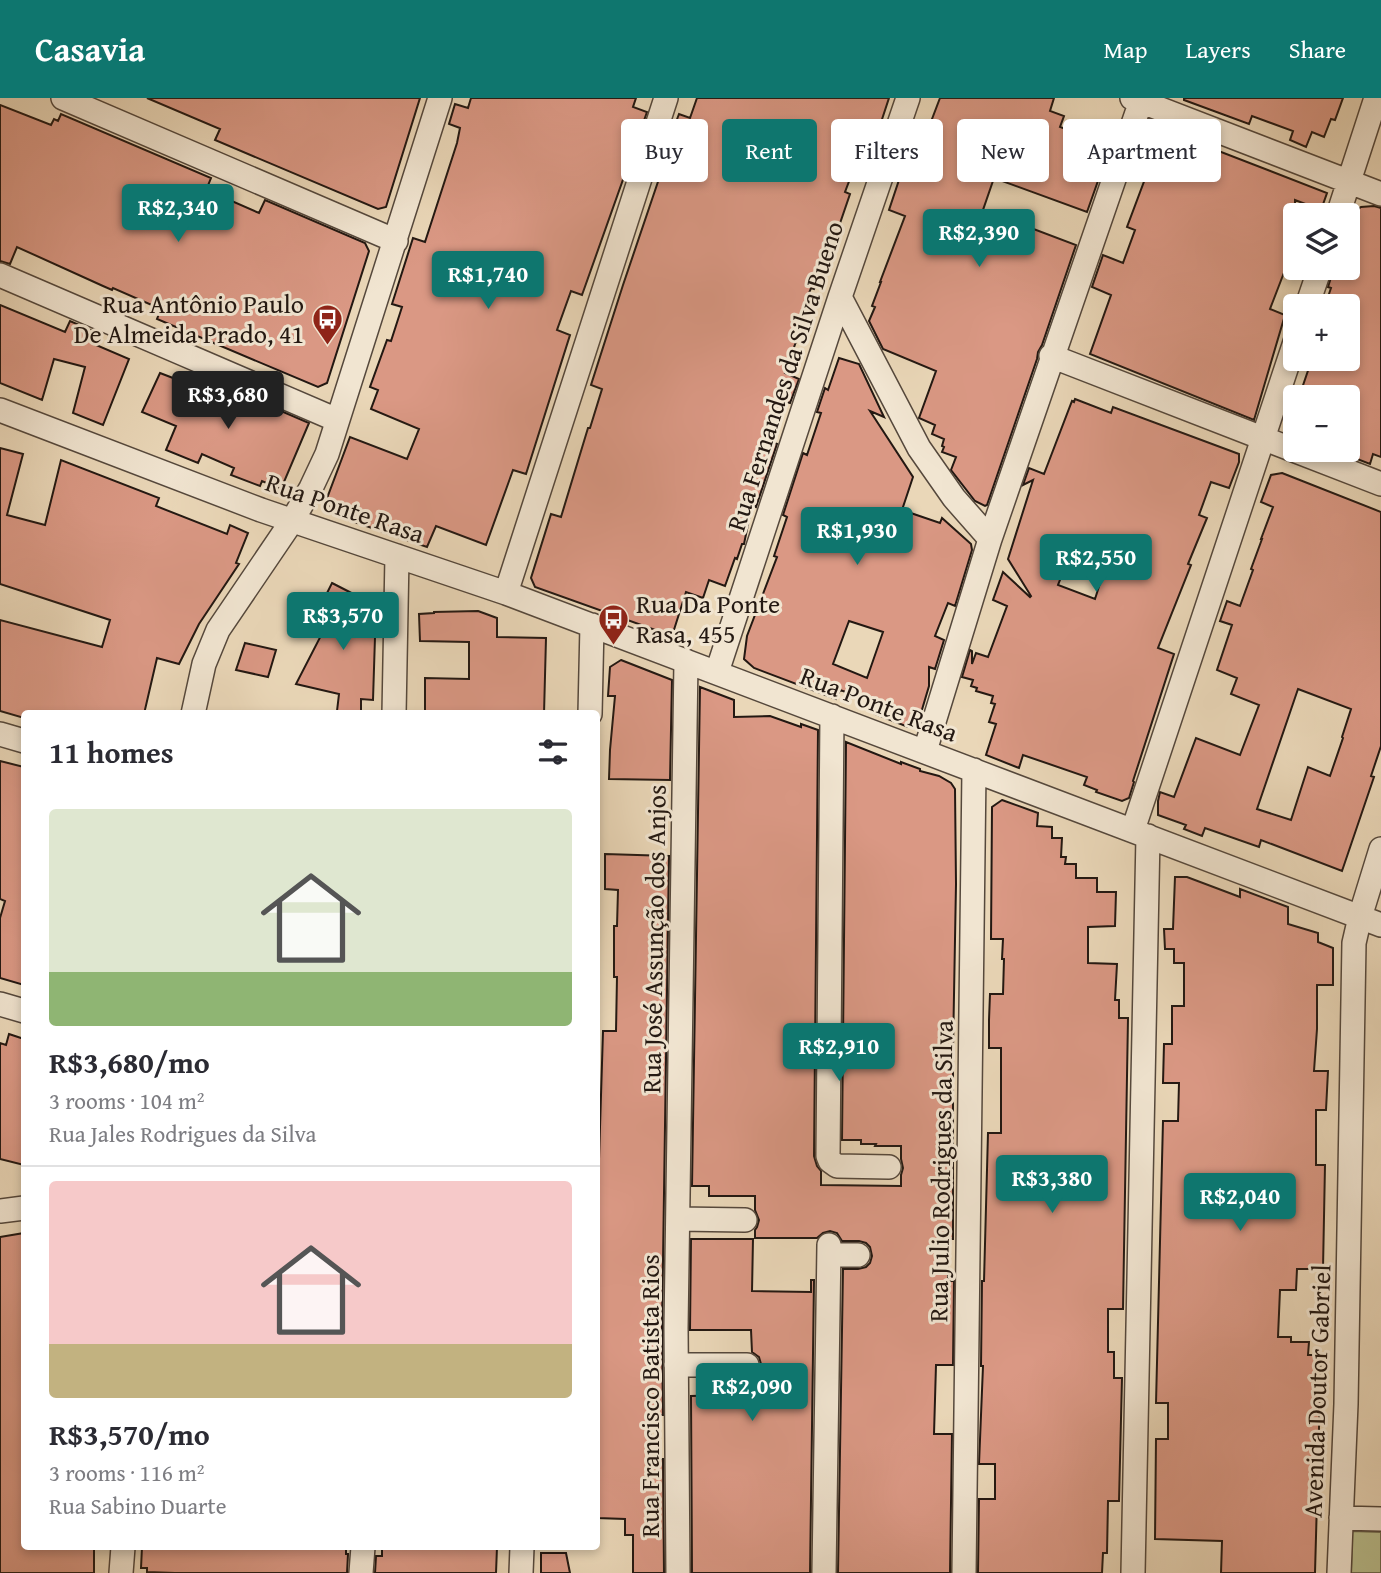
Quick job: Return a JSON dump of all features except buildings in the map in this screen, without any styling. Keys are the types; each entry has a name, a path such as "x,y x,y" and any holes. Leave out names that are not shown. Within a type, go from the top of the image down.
{"street":[{"path":"63,98 396,241"},
{"path":"193,710 204,664 218,630 292,521 322,465 440,98"},
{"path":"506,593 666,98"},
{"name":"Rua Fernandes da Silva Bueno","path":"717,672 908,98"},
{"path":"1342,203 1376,98"},
{"path":"925,751 990,539 1138,99 1381,194"},
{"path":"0,275 337,420"},
{"path":"841,297 919,448 954,498 990,539"},
{"path":"1052,356 1381,484"},
{"path":"1133,1573 1140,833 1285,371"},
{"name":"Rua Ponte Rasa","path":"0,410 261,510 397,555 592,625 1371,921"},
{"path":"394,710 397,555"},
{"path":"590,710 592,625"},
{"name":"Rua José Assunção dos Anjos","path":"678,1219 686,661"},
{"path":"832,716 828,1156 837,1166 888,1167"},
{"path":"0,734 21,740"},
{"name":"Rua Julio Rodrigues da Silva","path":"964,1573 974,770"},
{"name":"Avenida Doutor Gabriel","path":"1339,1573 1346,1390 1354,943 1371,921 1381,849"},
{"path":"0,1004 21,1010"},
{"path":"0,1211 21,1208"},
{"path":"678,1219 746,1220"},
{"name":"Rua Francisco Batista Rios","path":"678,1219 678,1573"},
{"path":"824,1573 829,1250 858,1255"},
{"path":"676,1365 747,1365"},
{"path":"1341,1518 1381,1519"},
{"path":"121,1573 123,1550"},
{"path":"361,1573 363,1550"},
{"path":"521,1573 522,1550"}],"green space":[{"path":"1352,1531 1381,1532 1381,1573 1351,1573"}],"place":[{"name":"Rua Antônio Paulo De Almeida Prado, 41","path":"327,346"},
{"name":"Rua Da Ponte Rasa, 455","path":"613,646"}]}
